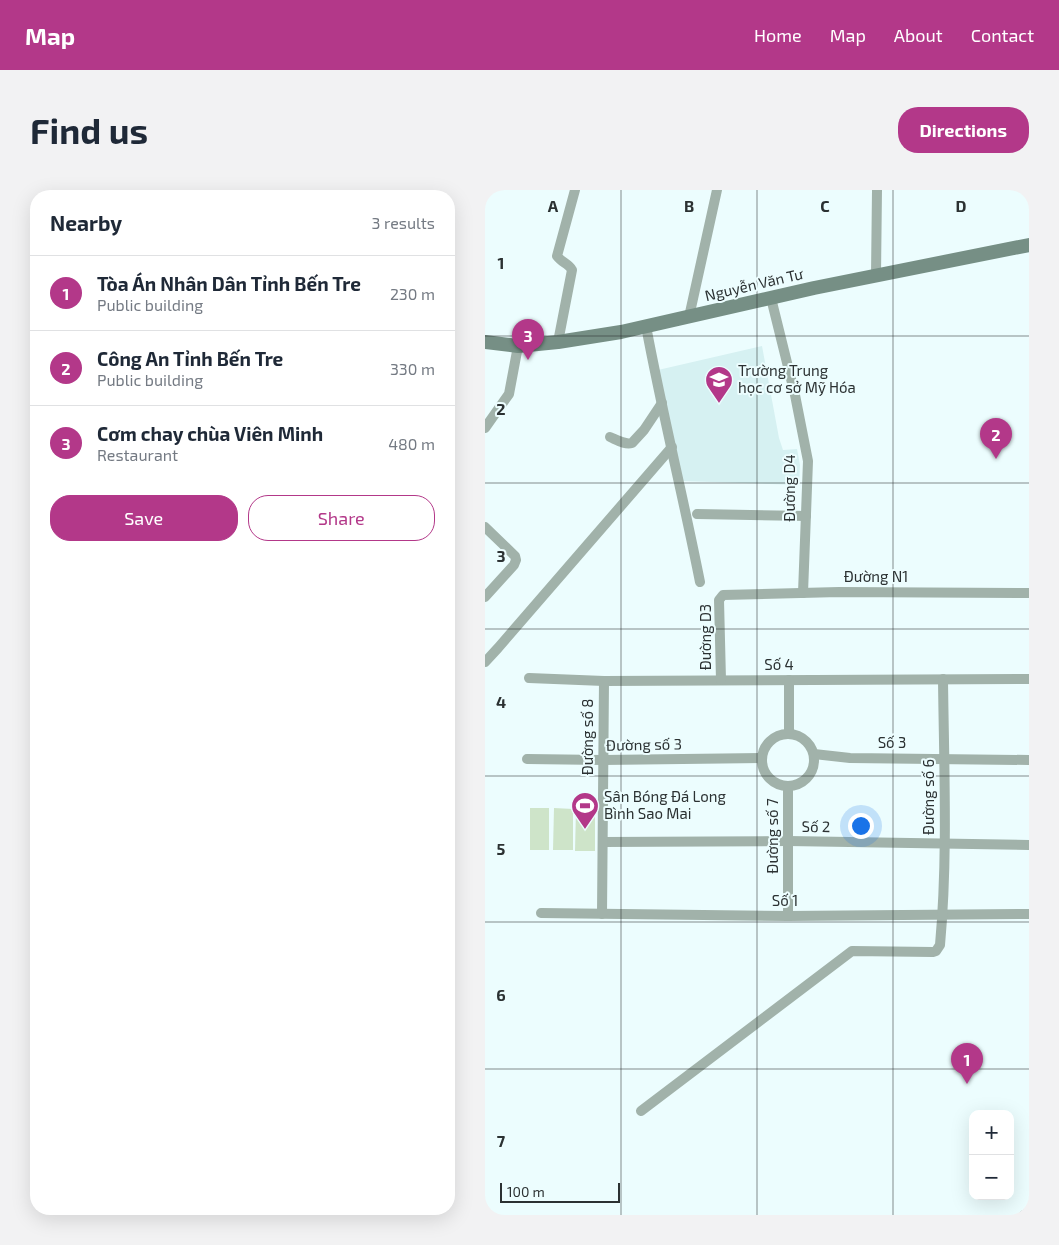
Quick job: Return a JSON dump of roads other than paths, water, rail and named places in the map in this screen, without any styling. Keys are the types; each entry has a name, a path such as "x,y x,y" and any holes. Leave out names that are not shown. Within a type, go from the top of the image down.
{"main road":[{"name":"Nguyễn Văn Tư","path":"485,342 519,346 621,332 821,286 1029,245"}],"street":[{"path":"558,342 572,270 557,256 575,190"},
{"path":"689,317 717,190"},
{"path":"875,275 877,190"},
{"name":"Đường D4","path":"771,298 795,395 808,461 803,593"},
{"path":"646,326 700,582"},
{"path":"485,428 509,394 519,346"},
{"path":"610,437 625,443 632,443 648,425 662,403"},
{"path":"485,662 672,447"},
{"path":"697,514 806,516"},
{"path":"485,527 515,556 516,560 514,565 485,597"},
{"name":"Đường N1","path":"723,595 856,592 1029,593"},
{"name":"Đường D3","path":"721,680 719,600 723,595"},
{"name":"Số 4","path":"529,678 604,681 1029,679"},
{"name":"Đường số 6","path":"641,1111 852,951 937,951 941,945 945,844 943,678"},
{"path":"789,680 789,733"},
{"name":"Đường số 8","path":"603,914 604,681"},
{"path":"789,733 801,736 809,744 814,754 815,764 811,773 797,785 787,786 779,784 766,774 763,767 763,752 776,736 789,733"},
{"name":"Số 3","path":"814,754 850,758 1029,760"},
{"name":"Đường số 3","path":"527,759 762,758"},
{"name":"Đường số 7","path":"787,786 788,916"},
{"name":"Số 2","path":"603,842 788,841 1029,845"},
{"name":"Số 1","path":"541,913 788,916 1029,914"},
{"path":"1025,1215 1029,1212"}],"place":[{"name":"Cơm chay chùa Viên Minh","path":"528,360"},
{"name":"Trường Trung học cơ sở Mỹ Hóa","path":"719,404"},
{"name":"Công An Tỉnh Bến Tre","path":"996,459"},
{"name":"Sân Bóng Đá Long Bình Sao Mai","path":"585,830"},
{"name":"Tòa Án Nhân Dân Tỉnh Bến Tre","path":"967,1084"}]}
